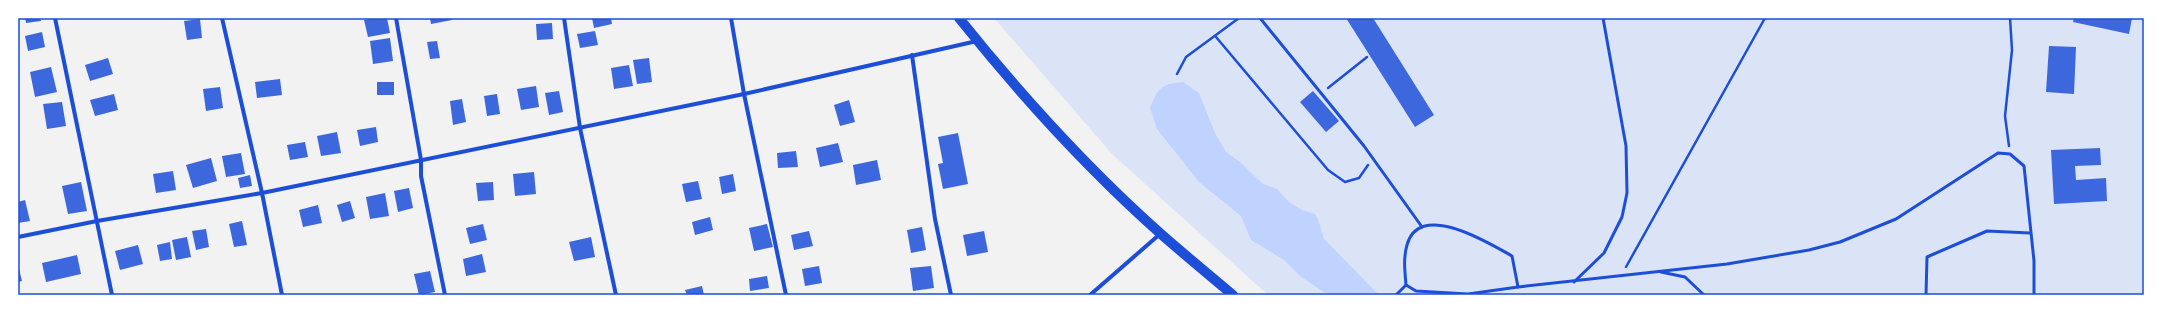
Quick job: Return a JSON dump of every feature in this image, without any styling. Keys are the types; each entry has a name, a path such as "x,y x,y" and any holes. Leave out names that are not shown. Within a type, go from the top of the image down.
{"main road":[{"path":"959,18 977,41 1031,102 1103,178 1161,234 1233,295"}],"street":[{"path":"55,18 112,295"},
{"path":"222,18 262,193 282,295"},
{"path":"396,18 421,160 421,176 445,295"},
{"path":"564,18 580,128 616,295"},
{"path":"731,18 744,94 786,295"},
{"path":"18,237 97,221 262,193 744,94 977,41"},
{"path":"912,55 935,219 951,295"},
{"path":"1090,295 1161,234"}],"lane":[{"path":"1260,18 1364,146 1422,227"},
{"path":"1574,282 1604,253 1622,218 1627,193 1626,146 1603,18"},
{"path":"1406,285 1416,291 1468,294 1518,287 1727,264 1809,250 1840,242 1896,219 1998,153 2010,154 2024,166 2034,261 2034,295"},
{"path":"1396,295 1406,285 1404,263 1407,244 1415,231 1422,227 1446,226 1474,234 1512,256 1518,287"},
{"path":"1926,295 1927,258 1987,231 2030,233"},
{"path":"1658,271 1685,277 1704,295"}],"path":[{"path":"1177,74 1186,57 1216,37 1240,18"},
{"path":"1621,276 1765,18"},
{"path":"2010,18 2012,50 2005,116 2010,154"},
{"path":"1216,37 1328,170 1345,182 1358,178 1367,168 1371,158 1364,146"},
{"path":"1322,93 1366,57"}],"shaded area":[{"path":"994,18 2144,18 2144,295 1268,295 1112,154"}],"water":[{"path":"1183,82 1199,93 1215,133 1226,152 1240,162 1263,184 1277,189 1289,202 1302,210 1315,214 1324,239 1379,295 1328,295 1300,276 1284,260 1251,240 1241,216 1199,182 1157,129 1150,108 1155,96 1161,88 1165,86"}],"building":[{"path":"25,18 40,18 41,21 26,23"},
{"path":"387,18 390,33 368,37 364,20"},
{"path":"430,18 451,18 452,20 431,24"},
{"path":"592,18 611,18 612,24 594,28"},
{"path":"1346,18 1373,18 1434,115 1415,127"},
{"path":"2074,18 2132,18 2129,34 2073,22"},
{"path":"200,19 202,38 187,40 184,21"},
{"path":"552,23 553,39 537,40 536,24"},
{"path":"595,31 598,45 580,48 577,34"},
{"path":"42,32 45,47 28,51 25,36"},
{"path":"390,38 393,61 373,64 370,41"},
{"path":"437,41 440,58 430,59 427,42"},
{"path":"2049,46 2076,47 2074,94 2046,92"},
{"path":"108,58 113,74 90,81 85,65"},
{"path":"649,58 652,82 637,84 633,60"},
{"path":"629,65 633,86 614,89 611,68"},
{"path":"51,67 57,92 35,97 30,72"},
{"path":"280,79 282,95 257,98 255,82"},
{"path":"377,82 394,82 394,95 377,95"},
{"path":"536,86 539,107 521,110 517,89"},
{"path":"220,87 223,108 206,111 203,89"},
{"path":"559,91 563,112 549,115 545,93"},
{"path":"1313,91 1339,121 1326,132 1300,102"},
{"path":"114,94 118,110 95,116 90,100"},
{"path":"497,94 500,114 487,116 484,96"},
{"path":"462,99 466,122 453,125 450,101"},
{"path":"849,100 855,122 840,126 834,105"},
{"path":"62,102 66,126 47,129 43,104"},
{"path":"376,127 378,142 360,146 357,130"},
{"path":"337,132 341,153 321,156 317,136"},
{"path":"958,133 968,184 943,189 938,164 943,163 938,137"},
{"path":"305,142 308,157 290,160 287,145"},
{"path":"838,143 843,162 820,167 816,148"},
{"path":"2100,148 2101,165 2075,166 2076,180 2106,178 2107,201 2054,204 2051,150"},
{"path":"796,151 798,167 778,168 777,153"},
{"path":"241,153 245,174 226,177 222,156"},
{"path":"211,158 217,181 193,188 186,165"},
{"path":"877,160 881,180 856,185 853,165"},
{"path":"173,171 176,190 156,193 153,174"},
{"path":"534,172 536,194 515,196 513,174"},
{"path":"733,174 736,191 722,194 719,177"},
{"path":"250,175 252,186 240,188 238,178"},
{"path":"698,181 702,199 686,202 682,184"},
{"path":"81,182 87,211 68,214 62,186"},
{"path":"493,182 494,200 478,201 476,183"},
{"path":"409,188 413,208 398,212 394,191"},
{"path":"385,193 389,216 370,219 366,197"},
{"path":"25,200 30,221 18,223 18,202"},
{"path":"350,201 355,218 342,222 337,205"},
{"path":"318,205 322,223 303,227 299,210"},
{"path":"710,217 713,230 695,235 692,222"},
{"path":"242,221 247,245 234,247 229,224"},
{"path":"483,224 487,240 470,244 466,228"},
{"path":"767,224 773,247 754,251 749,228"},
{"path":"922,227 926,250 911,253 907,230"},
{"path":"206,229 209,247 196,250 192,231"},
{"path":"809,231 813,246 794,250 791,235"},
{"path":"984,231 988,252 967,256 963,235"},
{"path":"187,237 191,257 176,260 172,240"},
{"path":"591,237 595,257 574,261 569,242"},
{"path":"170,242 172,259 160,261 157,245"},
{"path":"138,245 143,264 120,270 115,251"},
{"path":"482,254 486,272 466,276 463,259"},
{"path":"77,255 81,274 46,282 42,263"},
{"path":"18,265 22,281 18,282"},
{"path":"819,266 822,283 805,286 802,269"},
{"path":"931,266 934,288 913,291 910,268"},
{"path":"430,271 435,292 419,295 414,274"},
{"path":"767,276 769,288 750,291 749,279"},
{"path":"702,286 704,295 687,295 685,290"}]}
